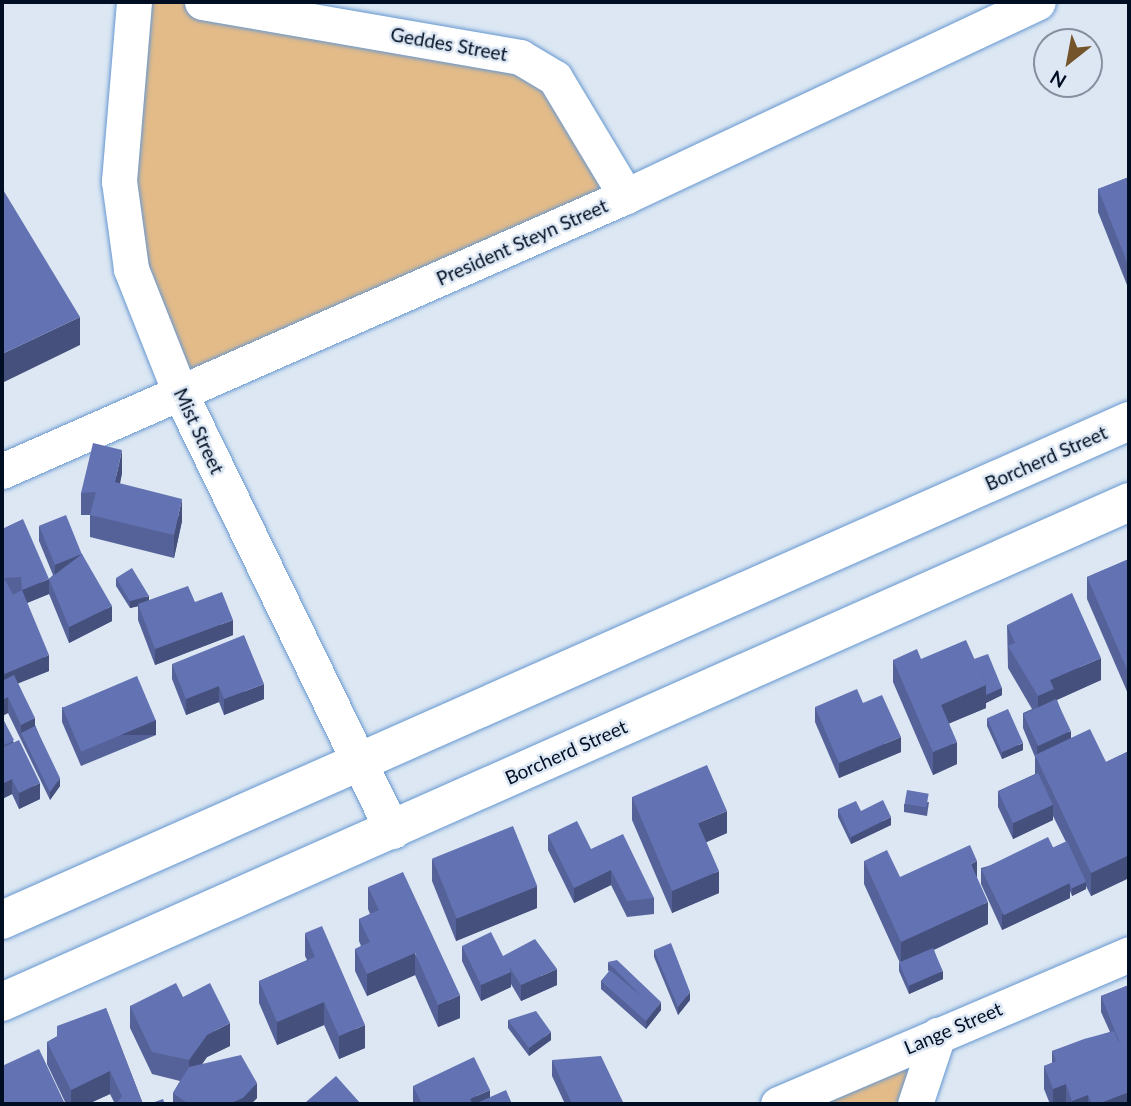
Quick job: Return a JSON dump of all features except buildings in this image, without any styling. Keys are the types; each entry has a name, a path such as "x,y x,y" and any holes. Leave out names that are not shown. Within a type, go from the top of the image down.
{"highway":[{"name":"Borcherd Street","path":"2,920 356,759 1129,421"},
{"name":"Borcherd Street","path":"2,1002 393,831 1129,502"}],"street":[{"name":"Mist Street","path":"134,2 120,147 121,213 131,269 180,393 393,831"},
{"name":"Geddes Street","path":"202,2 520,57 555,78 626,196"},
{"name":"President Steyn Street","path":"2,471 626,196 1038,2"},
{"name":"Lange Street","path":"778,1104 1129,954"},
{"path":"915,1104 938,1035"}],"shaded area":[{"path":"147,2 206,2 517,49 613,195 188,384 137,271 129,144"},
{"path":"931,1043 912,1104 795,1104"}]}
